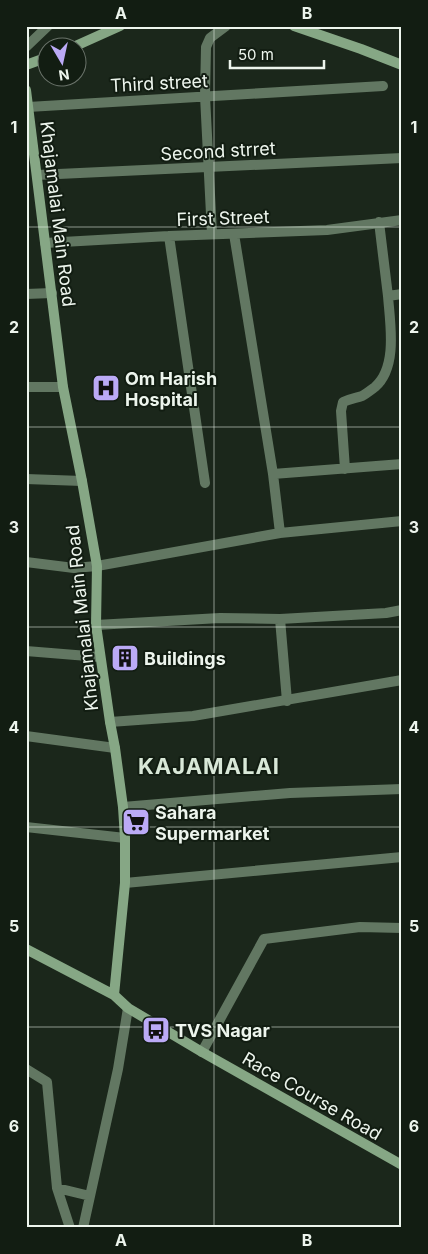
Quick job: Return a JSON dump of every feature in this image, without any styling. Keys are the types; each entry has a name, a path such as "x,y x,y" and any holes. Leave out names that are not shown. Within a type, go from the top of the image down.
{"main road":[{"path":"88,40 120,26"},
{"path":"294,26 361,49 402,66"},
{"path":"26,66 38,61"},
{"name":"Khajamalai Main Road","path":"26,90 63,388 97,566 96,625 123,807 125,883 114,995"},
{"name":"Race Course Road","path":"26,950 114,995 128,1008 202,1052 402,1165"}],"street":[{"path":"26,47 48,26"},
{"path":"212,234 205,96 206,47 210,38 226,26"},
{"name":"Third street","path":"28,107 382,86"},
{"name":"Second strret","path":"37,176 402,158"},
{"name":"First Street","path":"45,243 327,230 402,220"},
{"path":"345,469 342,410 344,402 362,395 377,386 388,368 391,347 380,222"},
{"path":"234,234 273,474 280,533"},
{"path":"169,236 205,483"},
{"path":"26,294 52,293"},
{"path":"388,296 402,294"},
{"path":"26,387 63,388"},
{"path":"273,474 402,464"},
{"path":"26,479 82,481"},
{"path":"26,562 74,568 97,566 280,533 402,520"},
{"path":"96,625 220,618 280,618 386,613 402,610"},
{"path":"280,618 287,701"},
{"path":"26,651 100,657"},
{"path":"110,722 192,716 402,680"},
{"path":"26,736 115,748"},
{"path":"123,807 290,793 402,788"},
{"path":"26,827 125,838"},
{"path":"125,883 402,857"},
{"path":"202,1052 264,939 360,927 402,928"},
{"path":"83,1228 118,1069 128,1008"},
{"path":"26,1069 47,1082 57,1188 70,1228"},
{"path":"57,1188 90,1196"}],"place":[{"name":"Om Harish Hospital","path":"106,388"},
{"name":"Buildings","path":"125,658"},
{"name":"Sahara Supermarket","path":"136,822"},
{"name":"TVS Nagar","path":"156,1030"}],"district":[{"name":"KAJAMALAI","path":"209,766"}]}
